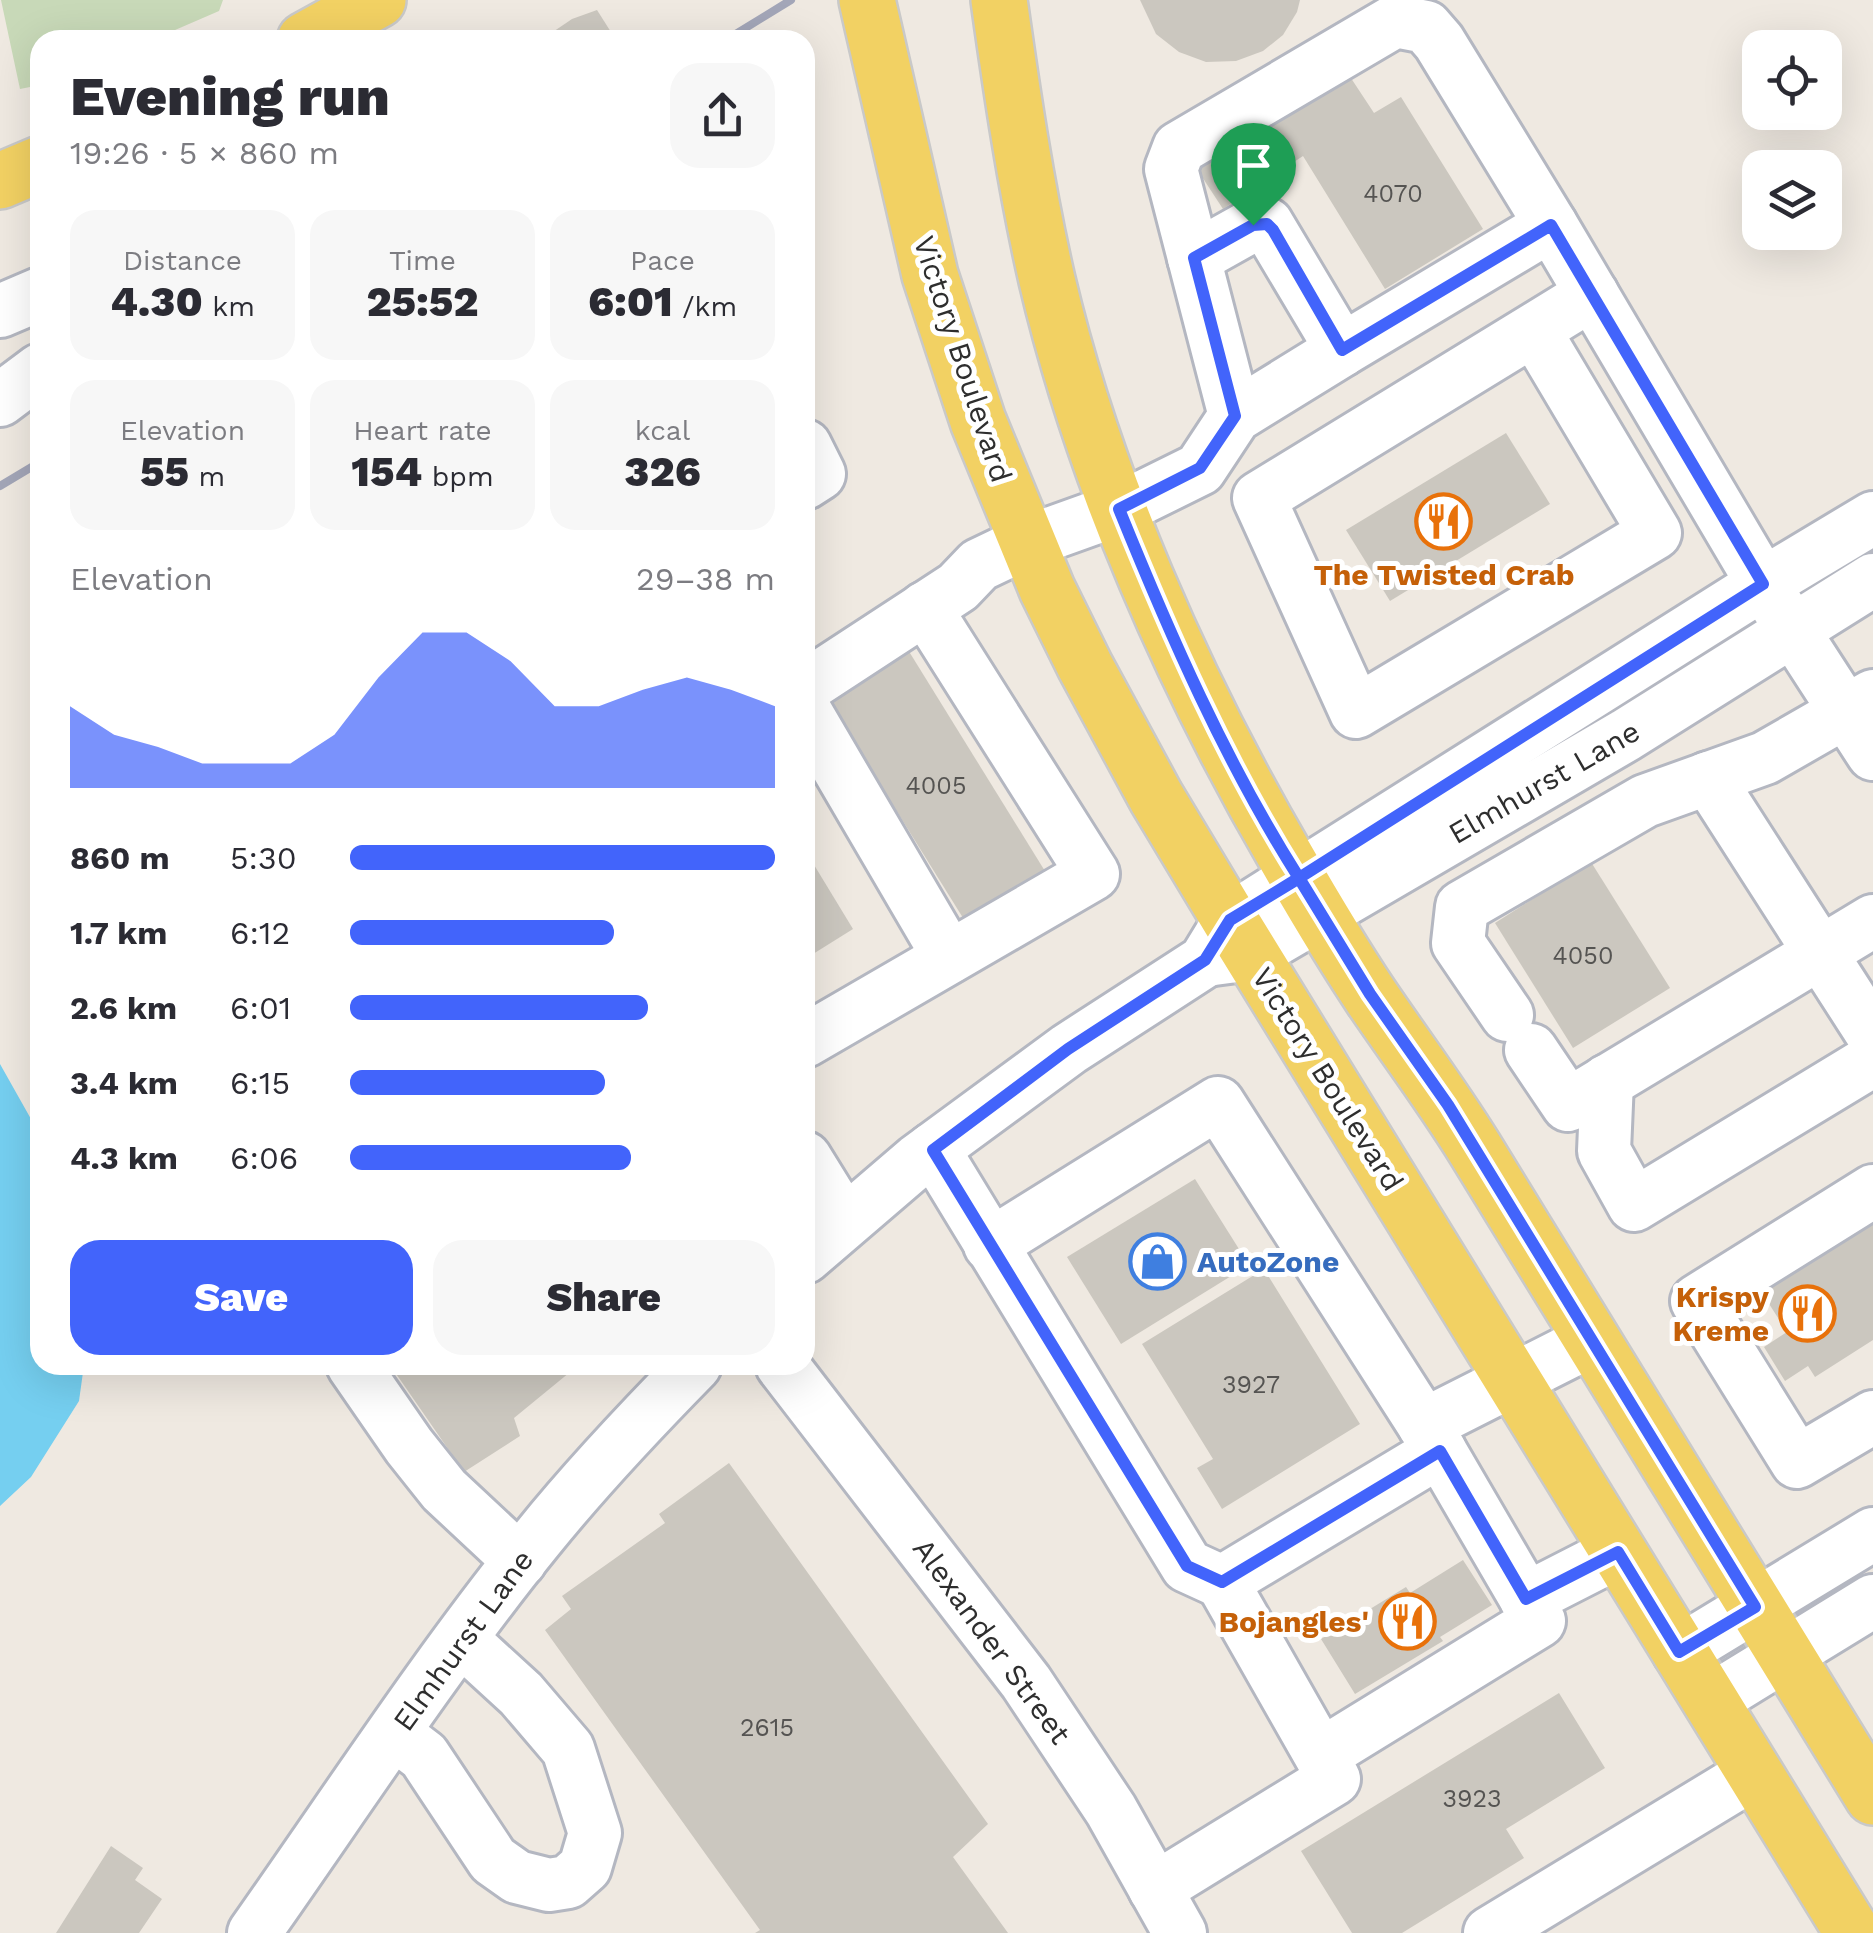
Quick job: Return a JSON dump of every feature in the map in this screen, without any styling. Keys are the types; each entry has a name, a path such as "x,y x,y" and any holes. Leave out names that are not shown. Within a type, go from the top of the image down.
{"main road":[{"path":"323,30 378,0"},
{"name":"Victory Boulevard","path":"867,0 930,275 978,421 1037,566 1229,945 1514,1379 1853,1933"},
{"path":"999,0 1010,83 1047,280 1078,391 1151,588 1214,722 1309,895 1370,994 1448,1105 1873,1798"},
{"path":"0,182 30,168"}],"street":[{"path":"1235,416 1170,169 1179,148 1394,20 1426,27 1551,225 1792,630 1864,720 1645,802 1462,908 1458,943 1568,1105 1873,921"},
{"path":"1194,258 1253,225 1267,224 1342,350"},
{"path":"815,681 942,598 979,566 1037,566 1119,509 1200,468 1235,416 1551,225"},
{"path":"1259,498 1592,294"},
{"path":"0,310 30,298"},
{"path":"1200,468 1259,498 1356,712 1655,533 1534,330"},
{"path":"0,400 30,378"},
{"name":"Elmhurst Lane","path":"815,1248 933,1150 1068,1049 1309,895 1763,584 1873,518"},
{"name":"Elmhurst Lane","path":"1309,895 1626,735 1873,580"},
{"path":"815,1034 1093,874 942,598"},
{"path":"815,727 949,958"},
{"path":"1708,778 1873,1035"},
{"path":"1607,1081 1604,1151 1634,1205 1873,1060"},
{"path":"990,1244 1218,1103 1432,1438 1532,1610"},
{"path":"933,1150 1187,1566 1222,1582 1334,1778 1168,1911"},
{"path":"815,1174 844,1222"},
{"path":"1873,1191 1697,1301 1798,1462 1873,1418"},
{"path":"1222,1582 1514,1379 1592,1340"},
{"path":"360,1375 444,1490 520,1561"},
{"name":"Elmhurst Lane","path":"254,1933 520,1561 684,1375"},
{"name":"Alexander Street","path":"790,1375 1026,1682 1111,1810 1168,1911"},
{"path":"1679,1652 1873,1534"},
{"path":"1321,1756 1618,1552"},
{"path":"1710,1701 1873,1601"},
{"path":"394,1734 424,1756 493,1860 517,1877 550,1885 568,1882 585,1867 594,1834 568,1749 521,1694 461,1639"},
{"path":"1490,1933 1754,1773"}],"green space":[{"path":"1,0 223,0 219,11 175,30 30,30 30,87 20,89"}],"water":[{"path":"0,1064 30,1117 30,1375 83,1375 79,1401 31,1477 0,1506"}],"building":[{"path":"1140,0 1300,0 1283,35 1263,51 1236,61 1206,62 1179,52 1156,34"},
{"path":"597,10 610,30 556,30"},
{"path":"1341,63 1374,113 1401,97 1483,229 1385,289 1303,156 1223,209 1191,160"},
{"path":"1506,433 1550,504 1390,601 1346,530"},
{"path":"905,645 1048,876 968,926 824,694"},
{"path":"1591,862 1670,988 1573,1048 1495,923"},
{"path":"815,866 853,929 815,953"},
{"name":"AutoZone","path":"1195,1179 1249,1265 1121,1344 1067,1257"},
{"path":"1873,1212 1873,1340 1815,1377 1808,1366 1785,1381 1764,1347 1787,1332 1757,1285"},
{"path":"1264,1269 1360,1424 1222,1509 1197,1468 1213,1459 1142,1344"},
{"path":"397,1375 566,1375 514,1418 520,1436 464,1472"},
{"path":"729,1463 988,1824 953,1857 1008,1933 755,1933 760,1930 545,1630 571,1609 562,1596 665,1523 659,1514"},
{"name":"Bojangles'","path":"1463,1560 1492,1605 1440,1637 1443,1641 1355,1694 1321,1639 1406,1587 1410,1593"},
{"path":"1559,1693 1605,1768 1506,1829 1524,1858 1402,1933 1352,1933 1301,1851"},
{"path":"111,1846 143,1868 135,1880 162,1899 139,1933 56,1933"}],"railway":[{"path":"742,30 791,0"},
{"path":"0,486 30,468"}],"place":[{"name":"The Twisted Crab","path":"1444,522"},
{"name":"AutoZone","path":"1158,1261"},
{"name":"Krispy Kreme","path":"1808,1313"},
{"name":"Bojangles'","path":"1408,1621"}],"route":[{"path":"1253,225 1194,258 1235,416 1200,468 1119,509 1214,722 1299,878 1230,920 1205,960 1068,1049 933,1150 1187,1566 1222,1582 1440,1451 1526,1599 1618,1552 1679,1652 1755,1607 1448,1105 1370,994 1299,878 1763,584 1551,225 1342,350 1273,230 1267,224 1253,225"}]}
